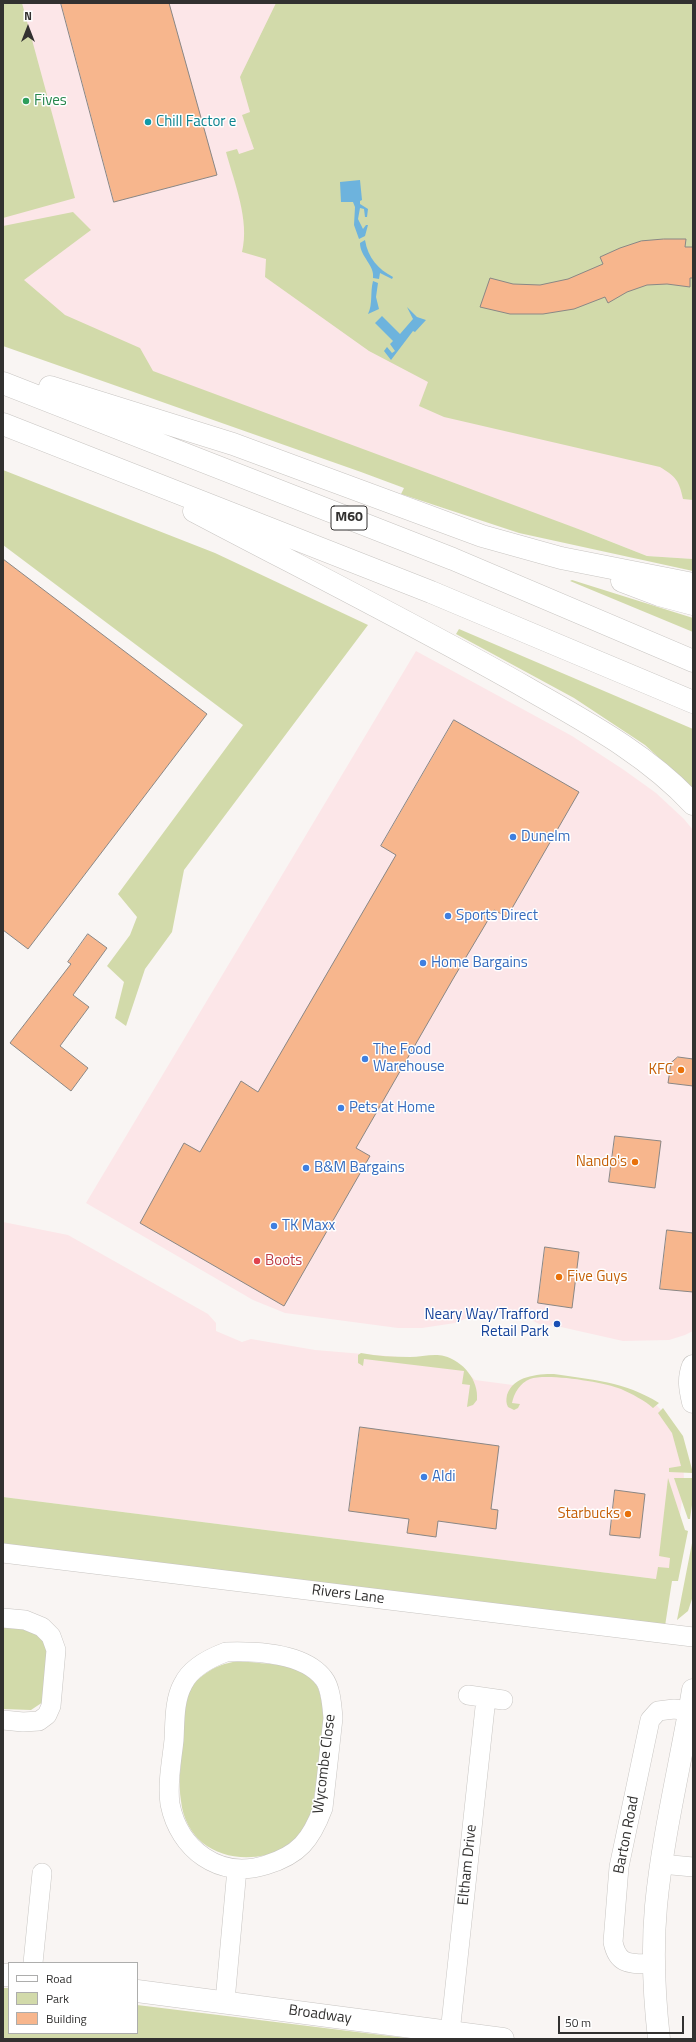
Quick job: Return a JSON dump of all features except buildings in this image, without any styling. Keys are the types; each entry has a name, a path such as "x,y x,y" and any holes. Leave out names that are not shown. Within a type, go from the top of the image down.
{"main road":[{"name":"M60","path":"3,372 233,444 482,536 561,558 693,584"},
{"name":"M60","path":"3,383 453,559 693,661"},
{"name":"M60","path":"3,424 431,592 689,700"},
{"name":"M60","path":"97,460 490,668 606,734 646,762 683,793 693,804"},
{"name":"M60","path":"561,558 659,595 693,604"},
{"path":"693,1366 690,1373 689,1388 693,1402"},
{"name":"Barton Road","path":"659,2039 653,1964 656,1906 661,1864 691,1701"},
{"name":"Broadway","path":"138,1990 503,2039"}],"street":[{"name":"Rivers Lane","path":"3,1553 693,1637"},
{"path":"3,1618 25,1620 42,1627 51,1636 56,1650 51,1706 47,1715 39,1720 23,1722 3,1720"},
{"name":"Wycombe Close","path":"226,1652 241,1652 295,1658 311,1666 325,1680 330,1700 333,1718 323,1808 309,1838 297,1850 281,1860 263,1866 237,1869 216,1864 197,1854 182,1837 174,1819 170,1802 169,1785 178,1697 183,1682 196,1667 213,1657 226,1652"},
{"name":"Eltham Drive","path":"450,2033 485,1698"},
{"name":"Barton Road","path":"653,1964 625,1962 618,1957 615,1950 613,1942 619,1867 650,1720 658,1711 674,1709 691,1701"},
{"path":"661,1864 693,1867"},
{"path":"225,2001 237,1869"},
{"path":"33,1962 42,1873"}],"shaded area":[{"path":"3,3 693,3 693,559 647,556 581,530 193,400 3,316"},
{"path":"416,651 572,736 656,793 684,819 693,830 693,1331 685,1335 669,1340 623,1341 561,1327 539,1324 526,1317 484,1311 455,1323 422,1328 398,1328 285,1313 253,1300 86,1203"},
{"path":"3,1222 68,1235 208,1314 216,1323 216,1331 242,1342 251,1339 315,1350 411,1358 463,1369 475,1380 513,1385 524,1378 551,1375 612,1384 648,1397 670,1419 683,1448 684,1483 672,1581 3,1497"}],"green space":[{"name":"Fives","path":"3,3 22,3 75,198 3,218"},
{"path":"276,3 693,3 693,500 683,499 680,487 676,480 660,467 444,417 419,406 428,382 369,351 265,277 266,259 242,252 244,240 243,214 226,152 237,149 239,154 254,149 242,115 250,112 240,77"},
{"path":"73,212 91,230 24,280 65,315 140,348 153,371 581,530 647,556 693,559 693,571 519,533 401,494 404,488 3,346 3,226"},
{"path":"3,470 215,553 368,625 184,870 172,932 145,969 126,1026 115,1018 124,982 107,966 130,935 137,917 118,894 243,725 3,545"},
{"path":"572,580 693,618 693,632 570,581"},
{"path":"459,629 693,729 693,789 645,745 574,698 456,634"},
{"path":"361,1353 379,1356 404,1357 444,1356 457,1362 468,1372 475,1385 477,1400 473,1405 467,1407 470,1385 462,1384 464,1371 364,1359 363,1366 358,1363 358,1355"},
{"path":"554,1374 608,1382 633,1390 659,1403 653,1408 634,1395 613,1386 575,1379 538,1377 523,1383 516,1392 512,1403 520,1404 518,1408 514,1410 508,1407 506,1401 507,1395 514,1384 526,1377"},
{"path":"663,1408 683,1436 693,1473 669,1472 669,1468 681,1466 672,1433 658,1413"},
{"path":"668,1478 685,1530 688,1531 678,1581 672,1581 665,1626 3,1545 3,1497 656,1579 658,1567 669,1568 670,1558 659,1556"},
{"path":"674,1478 693,1478 690,1519 688,1519"},
{"path":"693,1538 692,1599 688,1611 677,1620"},
{"path":"3,1627 33,1631 42,1638 46,1646 47,1665 43,1702 31,1710 3,1709"},
{"path":"241,1661 276,1664 301,1670 307,1674 316,1684 321,1699 323,1716 323,1736 318,1775 313,1806 306,1824 291,1844 276,1852 251,1857 236,1857 222,1853 210,1848 199,1840 184,1816 180,1787 183,1721 186,1698 195,1683 208,1672 225,1664"},
{"path":"3,1988 8,1988 8,2034 138,2034 138,2005 414,2039 3,2039"}],"water":[{"path":"360,180 362,200 360,201 360,204 368,209 367,217 365,217 364,209 360,208 358,219 363,229 366,225 368,225 365,236 359,239 354,225 355,207 353,202 341,202 340,182"},
{"path":"365,240 371,258 378,267 393,277 392,279 380,273 379,279 373,278 372,269 362,253 360,243"},
{"path":"373,281 378,283 376,297 379,309 368,314 370,310"},
{"path":"407,307 417,317 426,320 415,332 413,331 391,360 384,351 387,347 392,353 395,351 390,344 393,341 375,323 382,316 400,334 413,319"}],"place":[{"name":"Fives","path":"26,101"},
{"name":"Chill Factor e","path":"148,122"},
{"name":"Dunelm","path":"513,837"},
{"name":"Sports Direct","path":"448,916"},
{"name":"Home Bargains","path":"423,963"},
{"name":"The Food Warehouse","path":"365,1059"},
{"name":"KFC","path":"681,1070"},
{"name":"Pets at Home","path":"341,1108"},
{"name":"Nando's","path":"635,1162"},
{"name":"B&M Bargains","path":"306,1168"},
{"name":"TK Maxx","path":"274,1226"},
{"name":"Boots","path":"257,1261"},
{"name":"Five Guys","path":"559,1277"},
{"name":"Neary Way/Trafford Retail Park","path":"557,1324"},
{"name":"Aldi","path":"424,1477"},
{"name":"Starbucks","path":"628,1514"}]}
